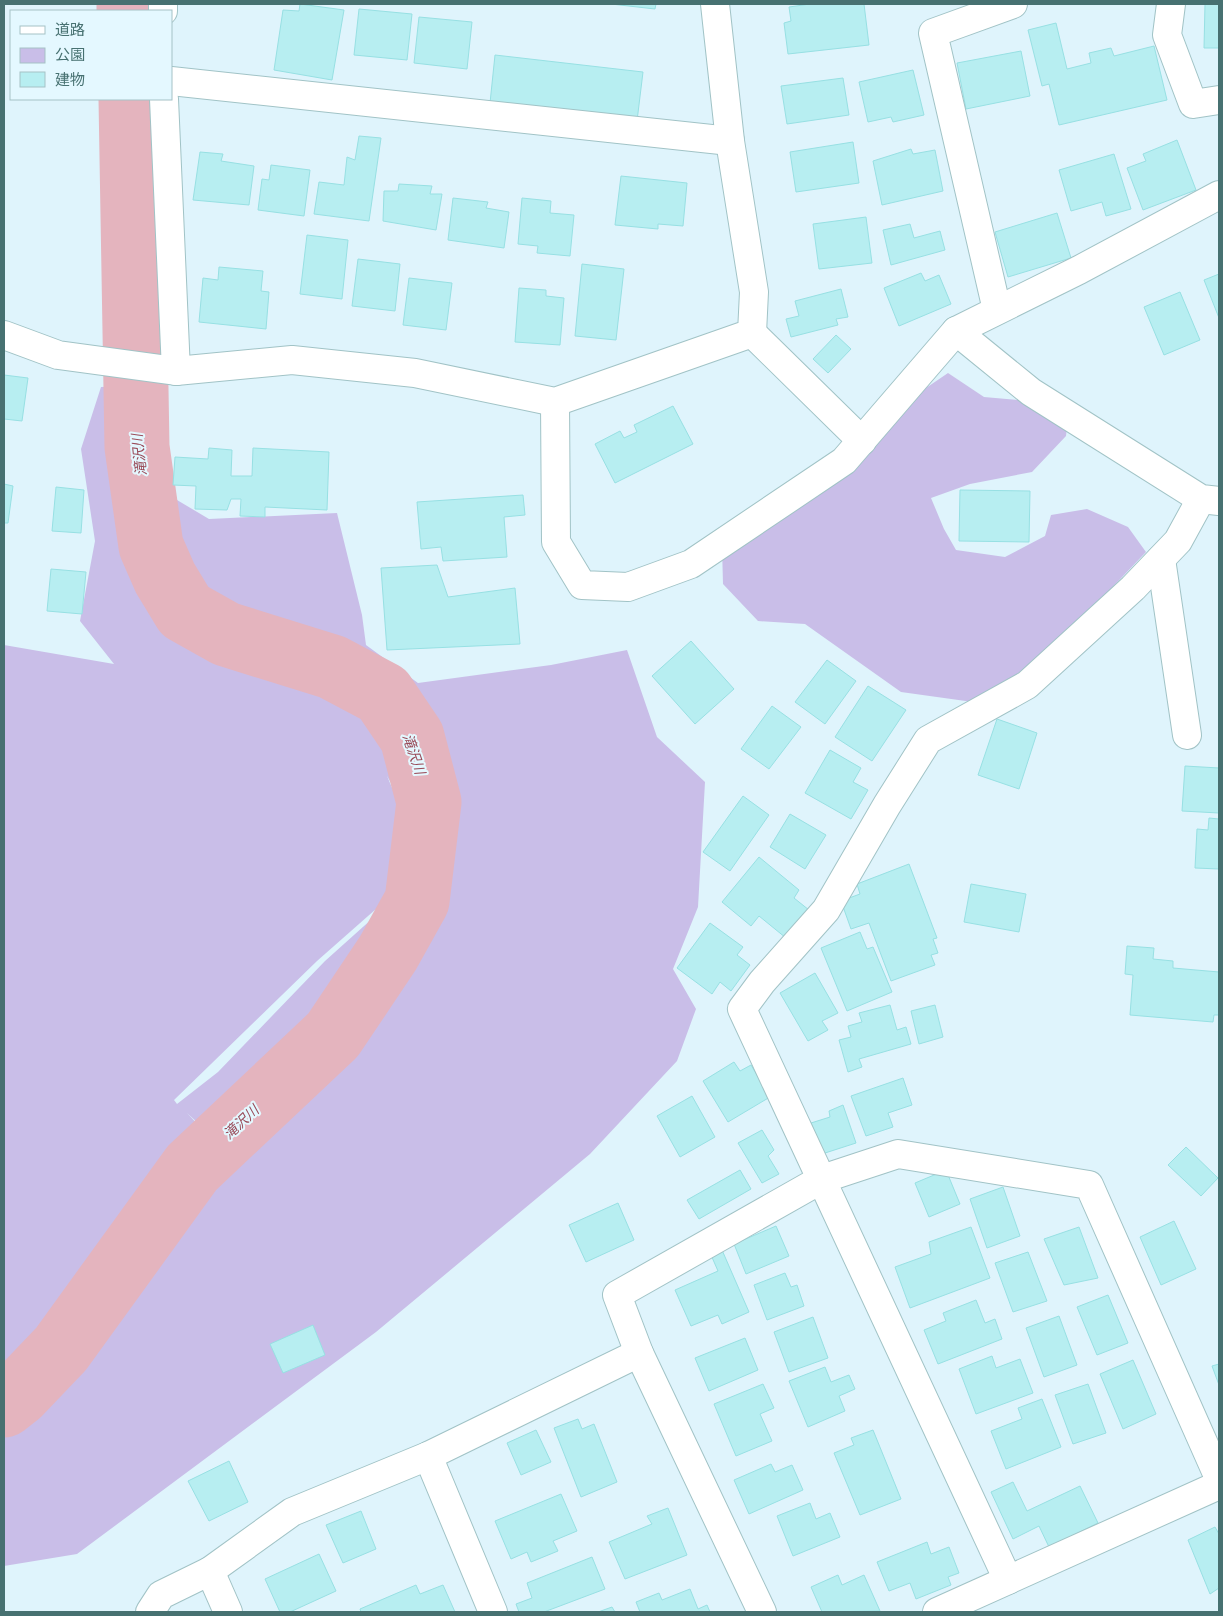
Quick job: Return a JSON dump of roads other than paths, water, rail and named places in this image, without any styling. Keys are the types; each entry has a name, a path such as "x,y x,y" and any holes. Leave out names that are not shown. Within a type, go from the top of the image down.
{"street":[{"path":"715,4 730,142 754,292 752,333 862,441"},
{"path":"997,310 933,33 1013,4"},
{"path":"1171,4 1167,35 1193,104 1219,100"},
{"path":"172,80 730,142"},
{"path":"164,100 176,371"},
{"path":"556,402 556,542 582,585 628,587 691,564 844,461 956,331 1079,270 1219,195"},
{"path":"956,331 1031,392 1210,500 1178,541 1133,588 1026,685 928,740 887,805 826,910 762,982 742,1009 1008,1580"},
{"path":"4,336 58,355 176,371 292,360 415,373 556,402 752,333"},
{"path":"1161,559 1188,735"},
{"path":"762,1612 639,1353 617,1295 822,1179 898,1154 1089,1184 1219,1478"},
{"path":"150,1612 161,1595 210,1572 292,1512 428,1456 639,1353"},
{"path":"428,1456 493,1612"},
{"path":"937,1612 1219,1485"},
{"path":"210,1572 228,1612"}],"waterway":[{"name":"滝沢川","path":"129,4 129,10"},
{"name":"滝沢川","path":"4,1405 18,1394 61,1349 192,1168 333,1035 388,953 417,901 429,802 412,737 383,694 332,667 226,634 185,611 165,578 151,546 137,447 131,100"}]}
